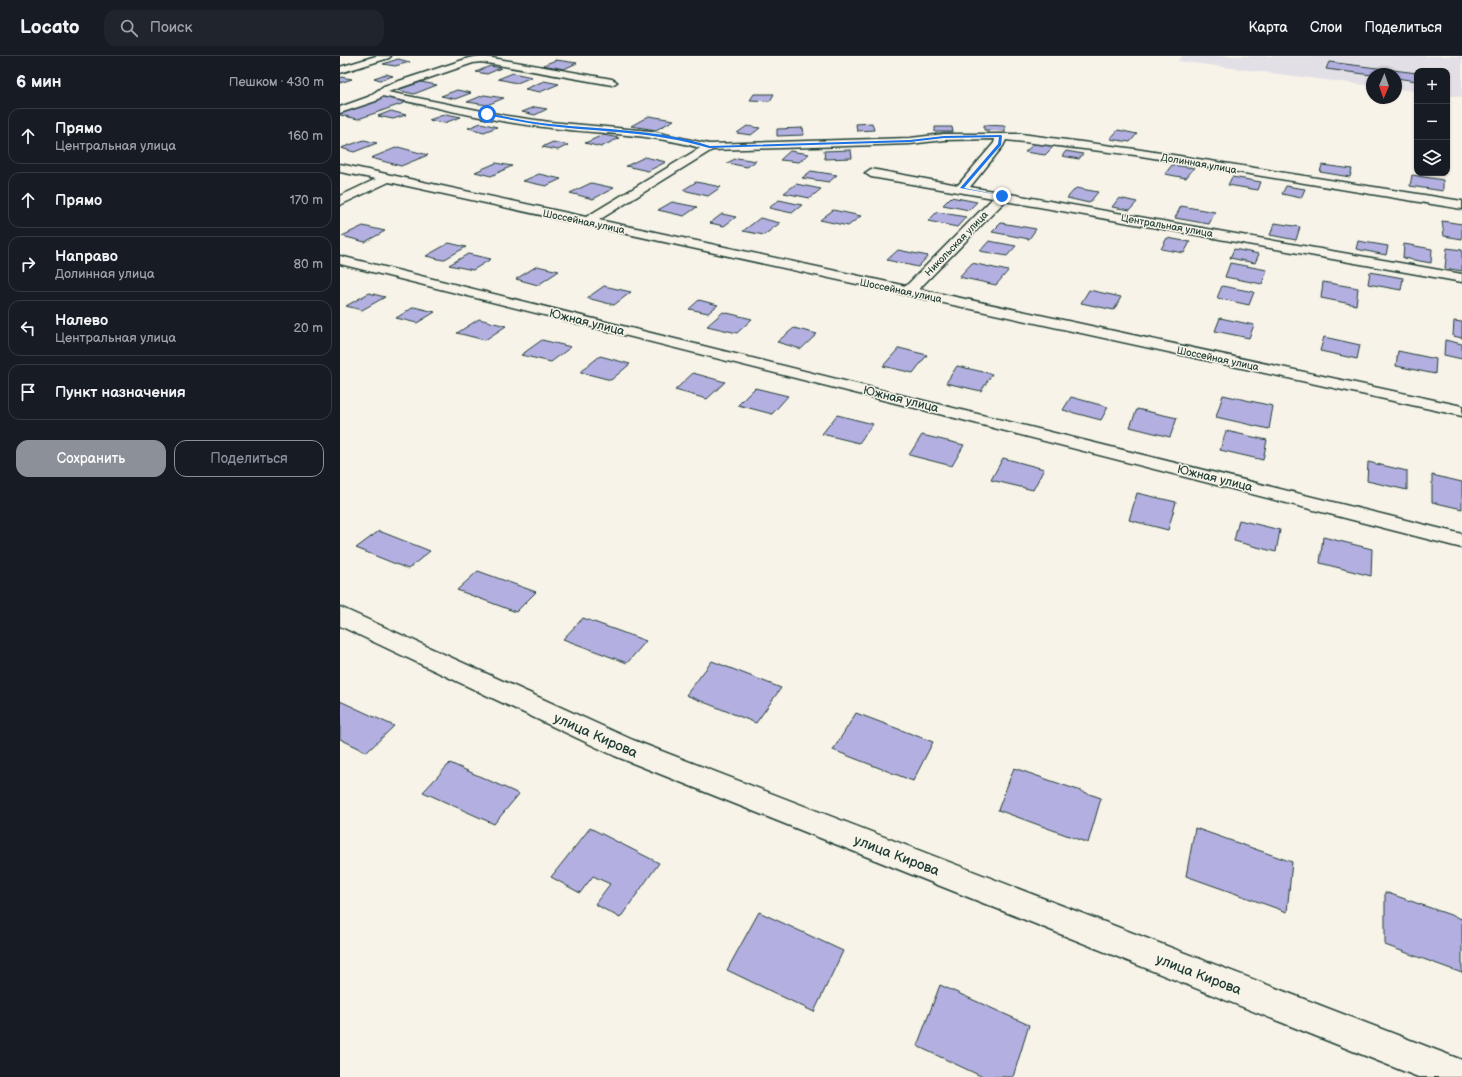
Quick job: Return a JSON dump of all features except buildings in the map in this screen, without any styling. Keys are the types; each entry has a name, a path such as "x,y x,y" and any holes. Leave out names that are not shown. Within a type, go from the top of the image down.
{"street":[{"path":"340,70 386,56"},
{"path":"340,110 372,99 386,88 468,60 477,59 612,82"},
{"path":"380,93 549,125 635,132 693,141 709,147"},
{"path":"962,188 1000,144 1001,136"},
{"name":"Долинная улица","path":"709,147 910,141 944,137 1021,137 1114,149 1462,205"},
{"path":"587,222 709,147"},
{"name":"Шоссейная улица","path":"340,168 1462,411"},
{"name":"Центральная улица","path":"871,173 1462,278"},
{"path":"340,201 386,179"},
{"name":"Никольская улица","path":"909,291 1002,196"},
{"name":"Южная улица","path":"340,260 965,415 1462,541"},
{"name":"улица Кирова","path":"340,616 624,748 1462,1077"}],"shaded area":[{"path":"1183,56 1462,56 1462,97 1450,95 1450,68 1414,68 1414,91 1402,90 1402,68 1366,68 1366,85 1177,61"}],"route":[{"path":"487,114 549,125 635,132 693,141 709,147 910,141 944,137 1001,136 1000,144 962,188 1002,196"}]}
